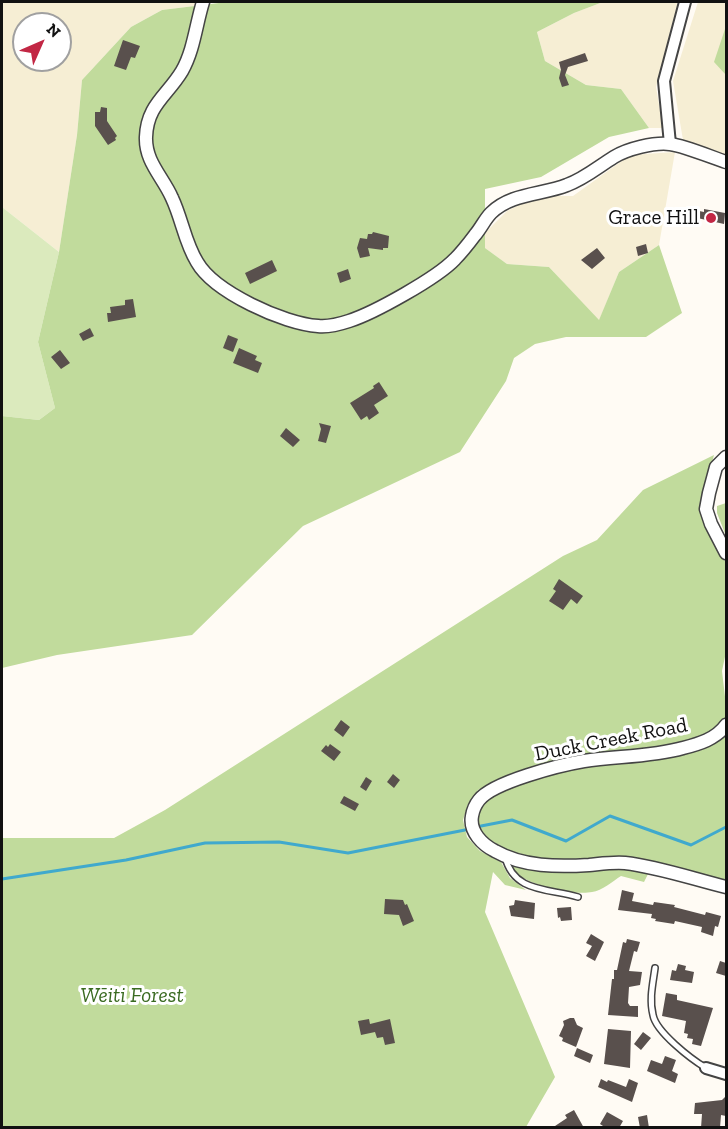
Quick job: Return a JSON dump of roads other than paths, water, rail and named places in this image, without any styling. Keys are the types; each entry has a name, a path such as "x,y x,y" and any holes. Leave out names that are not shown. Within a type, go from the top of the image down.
{"street":[{"path":"203,2 191,51 181,72 158,100 148,119 146,139 148,156 172,197 196,262 208,277 238,299 287,318 318,326 351,321 401,295 454,260 490,213 509,200 567,185 588,175 616,156 636,148 670,144 726,162"},
{"path":"670,144 664,81 685,2"},
{"path":"726,457 716,467 706,509 726,553"},
{"name":"Duck Creek Road","path":"726,725 708,740 681,749 584,761 522,777 491,790 479,798 473,808 471,821 473,831 481,841 496,852 542,865 622,863 655,868 726,887"},
{"path":"706,1068 726,1074"}],"lane":[{"path":"504,855 512,875 521,883 578,897"},
{"path":"655,968 651,1002 653,1017 665,1034 706,1068"}],"waterway":[{"path":"481,826 512,820 566,841 610,816 691,845 726,827"},
{"path":"2,879 126,860 205,843 279,842 348,853 465,830"}],"place":[{"name":"Grace Hill","path":"711,218"}],"park label":[{"name":"Wēiti Forest","path":"132,996"}]}
